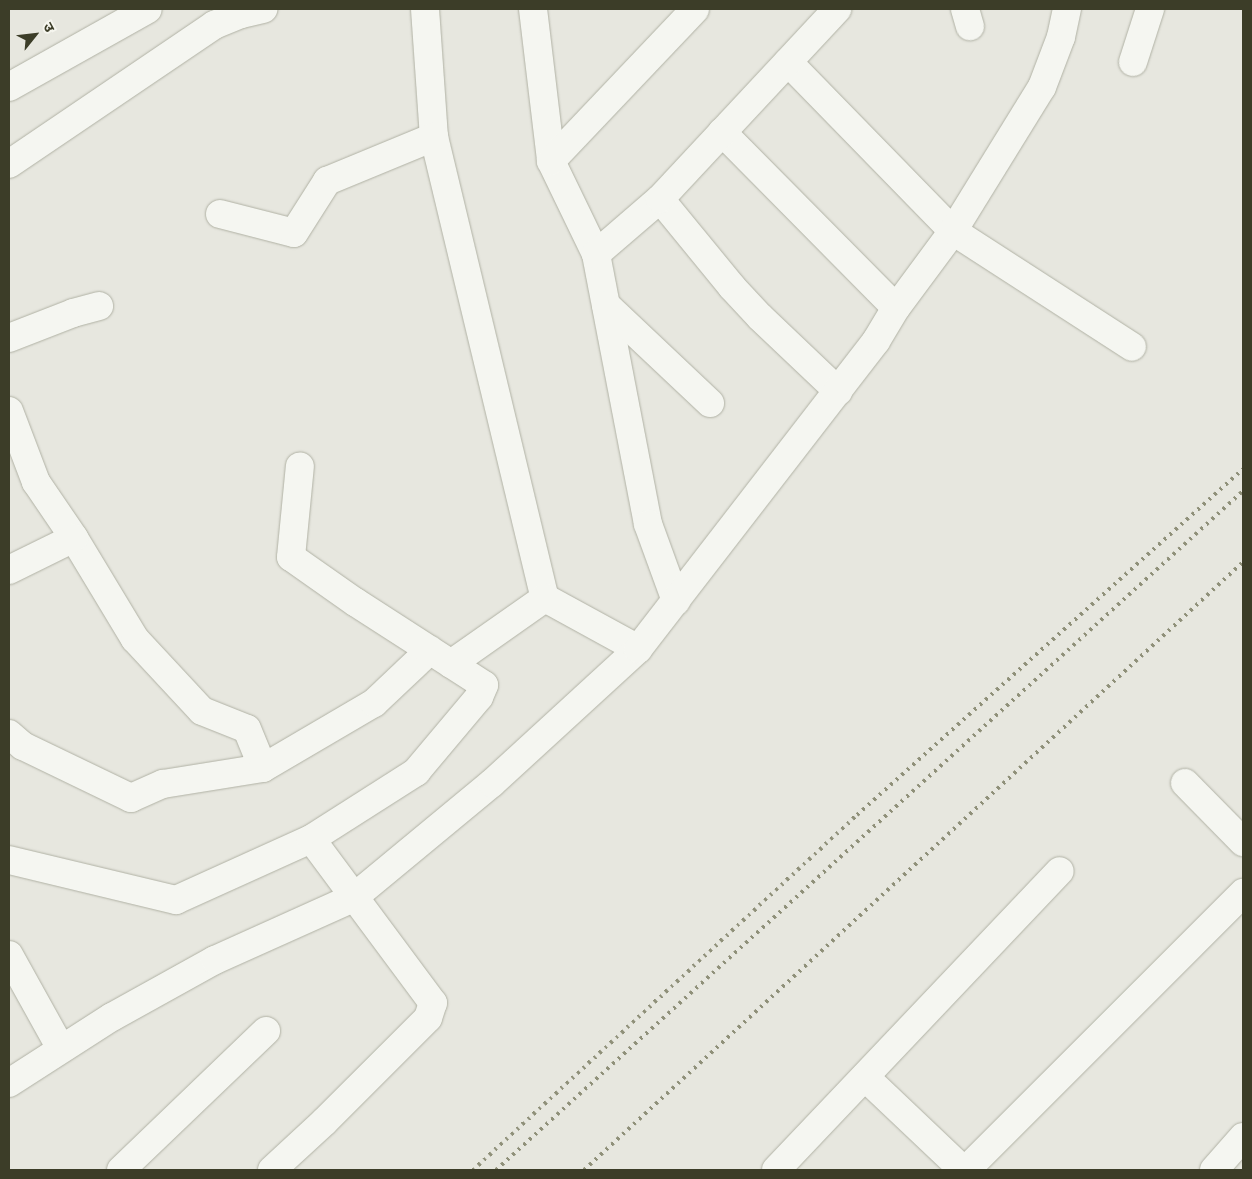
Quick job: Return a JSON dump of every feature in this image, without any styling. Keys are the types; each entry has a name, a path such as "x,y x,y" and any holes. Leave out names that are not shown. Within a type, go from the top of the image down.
{"street":[{"path":"9,87 148,9"},
{"path":"425,9 434,137 545,598 638,649"},
{"path":"533,9 551,160 596,254 648,524 676,601"},
{"path":"551,160 695,9"},
{"path":"596,254 660,199 837,9"},
{"path":"9,1083 112,1017 215,960 353,898 492,783 638,649 876,341 896,308 953,231 1042,87 1062,37 1066,9"},
{"path":"1134,62 1150,9"},
{"path":"9,164 214,25 245,10"},
{"path":"788,62 953,231 1132,347"},
{"path":"722,132 896,308"},
{"path":"220,214 294,233 327,181 434,137"},
{"path":"660,199 760,317 838,391"},
{"path":"606,305 710,403"},
{"path":"9,338 73,313 99,306"},
{"path":"9,411 36,482 74,538 135,639 202,711 246,729 263,768"},
{"path":"9,860 176,900 311,839 416,772 479,697 484,685 355,602 291,557 300,466"},
{"path":"9,570 74,538"},
{"path":"9,734 23,746 131,798 163,784 263,768 374,703 441,657 545,598"},
{"path":"1185,783 1243,842"},
{"path":"272,1170 324,1122 428,1018 433,1003 353,898 311,839"},
{"path":"776,1170 1060,871"},
{"path":"865,1077 965,1170 1243,893"},
{"path":"9,955 61,1050"},
{"path":"121,1170 266,1031"},
{"path":"1214,1170 1243,1137"}],"railway":[{"path":"473,1170 857,815 1243,469"},
{"path":"496,1170 1243,491"},
{"path":"584,1170 1243,562"}]}
